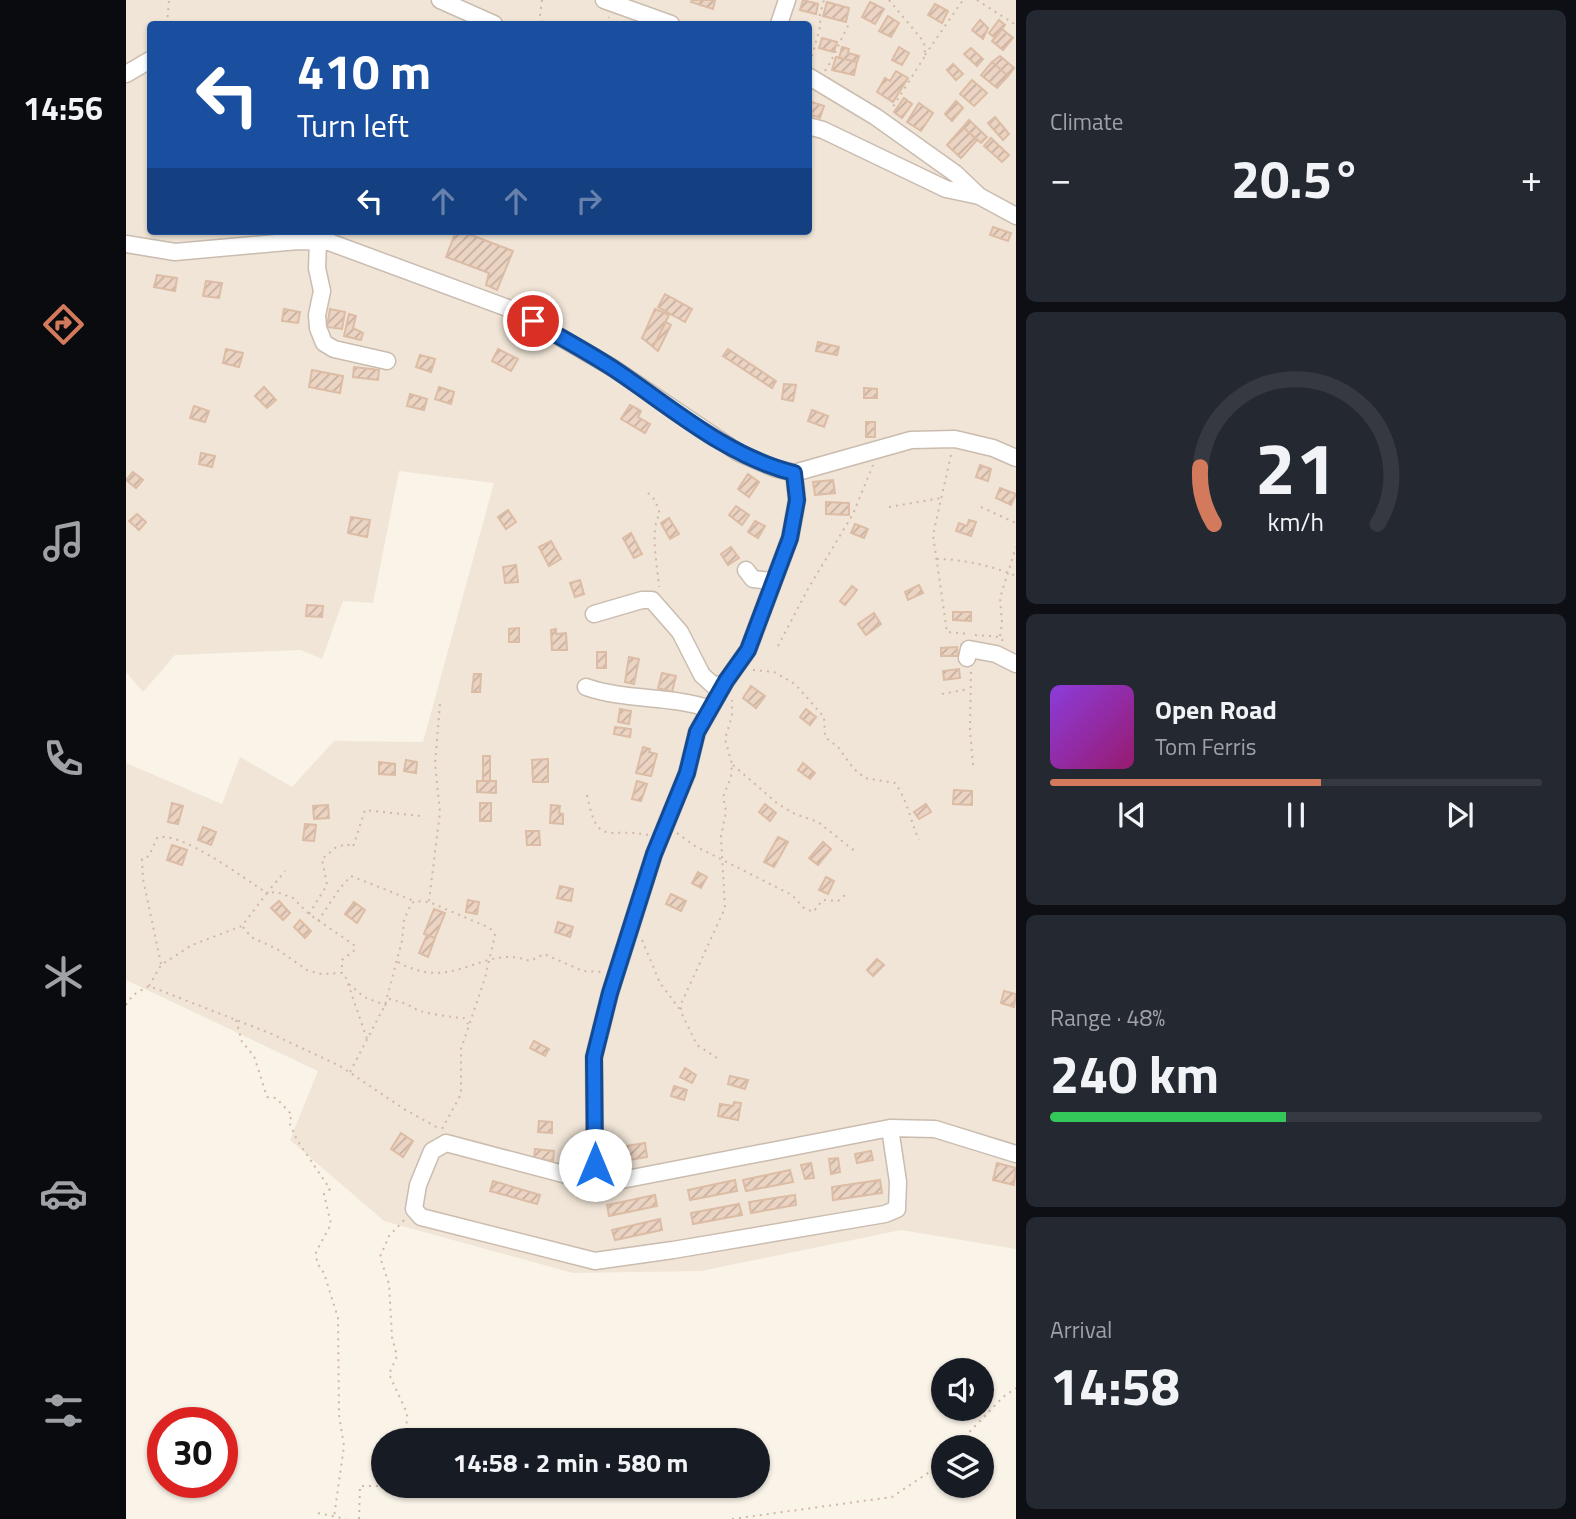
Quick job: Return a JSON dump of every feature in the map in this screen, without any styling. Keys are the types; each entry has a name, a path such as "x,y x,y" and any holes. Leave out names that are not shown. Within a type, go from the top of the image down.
{"street":[{"path":"440,0 487,21"},
{"path":"604,0 663,21"},
{"path":"780,21 787,0"},
{"path":"126,74 147,62"},
{"path":"812,76 956,174 979,197"},
{"path":"812,127 946,189 979,197 1016,216"},
{"path":"126,244 175,252 298,241 329,242 513,310 612,368 739,453 774,468 794,473 911,440 955,439 993,448 1016,458"},
{"path":"318,242 317,268 322,291 317,315 318,328 324,343 334,349 387,361"},
{"path":"583,1180 595,1165 594,1057 618,969 661,838 687,773 697,732 748,650 790,538 797,500 794,473"},
{"path":"746,570 753,579 772,581"},
{"path":"594,614 642,600 652,600 680,632 702,676 713,685 729,677"},
{"path":"967,658 969,649 1000,649 1016,664"},
{"path":"586,687 602,692 689,702 710,709"},
{"path":"890,1128 898,1182 897,1209 885,1214 595,1261 421,1217 414,1209 418,1185 432,1151 446,1143 601,1184 890,1128 935,1129 1016,1154"}],"path":[{"path":"167,21 169,0"},
{"path":"542,0 542,21"},
{"path":"812,76 821,24 819,18 824,0"},
{"path":"889,0 924,42 925,56"},
{"path":"883,123 963,0"},
{"path":"977,0 1016,25"},
{"path":"812,76 838,51 849,24"},
{"path":"955,439 933,535 947,632 999,637"},
{"path":"778,646 814,577 853,514 872,471 875,451"},
{"path":"648,493 655,500 660,514 655,521 658,606"},
{"path":"889,507 942,498"},
{"path":"981,507 1016,523"},
{"path":"1000,649 1000,598 1016,547"},
{"path":"936,559 948,559 1016,576"},
{"path":"999,637 1000,649"},
{"path":"967,658 971,668 970,730 973,765"},
{"path":"681,1012 681,1004 725,908 721,837 726,811 723,797 731,777 732,764 725,739 732,716 729,677 774,672 795,684 824,718 825,737 838,747 853,768 865,778 895,783 905,797 910,820 919,840"},
{"path":"942,694 971,688"},
{"path":"429,902 440,812 435,764 440,704"},
{"path":"732,764 778,804 795,814 818,822 856,852"},
{"path":"587,795 592,819 601,831 610,834 642,833 661,838 676,833 695,846 792,895 804,908 813,912 823,900 838,901 845,895"},
{"path":"309,914 327,885 322,859 335,848 346,844 353,848 365,810 421,816"},
{"path":"162,965 142,869 142,859 149,856 157,838 162,836 197,849 267,893 277,892 293,898 309,914 354,945 355,950 342,960 342,973 368,1040"},
{"path":"126,1005 133,995 149,986 162,965 192,945 242,926 285,871"},
{"path":"149,986 295,1045 350,1072 441,1132 461,1094 461,1049 495,935 490,928 429,902 415,901 351,876 318,920"},
{"path":"350,1072 385,1004 402,941 404,920 415,901"},
{"path":"633,922 660,983 681,1012 697,1045 717,1058"},
{"path":"242,926 251,937 277,949 307,970 321,974 342,973"},
{"path":"397,961 412,970 436,974 462,970 489,960 517,956 530,961 544,954 583,971 604,972 618,969"},
{"path":"348,983 364,998 385,1004"},
{"path":"385,1004 390,999 411,1004 419,1011 464,1018 469,1025"},
{"path":"236,1020 242,1042 254,1056 267,1097 276,1098 292,1115 289,1122 297,1140 330,1189 324,1194 331,1224 316,1252 317,1263 324,1273 338,1318 339,1415 344,1446 334,1517"},
{"path":"406,1428 407,1413 389,1374 397,1356 392,1337 389,1284 380,1257 389,1236 414,1209"},
{"path":"967,1435 1003,1397 1016,1388"},
{"path":"732,1519 892,1497 931,1471"},
{"path":"359,1519 360,1486 371,1486"},
{"path":"318,1513 346,1519"}],"shaded area":[{"path":"126,0 1016,0 1016,1249 901,1230 701,1271 573,1273 384,1221 290,1140 318,1071 126,980 126,763 222,804 240,757 292,787 334,741 423,742 494,483 399,471 373,603 343,601 322,659 301,650 175,655 143,692 126,672"}],"building":[{"path":"715,0 713,9 691,2"},
{"path":"803,0 818,4 816,14 800,10"},
{"path":"827,2 849,8 846,22 823,16"},
{"path":"870,2 884,9 875,24 862,17"},
{"path":"935,4 948,11 942,23 928,15"},
{"path":"888,16 899,23 891,37 879,31"},
{"path":"980,20 988,28 983,39 972,30"},
{"path":"999,20 1005,25 995,38 989,33"},
{"path":"1002,29 1013,38 1003,50 992,41"},
{"path":"822,38 837,42 834,52 819,48"},
{"path":"842,47 849,49 848,53 859,56 857,62 839,58"},
{"path":"899,47 909,53 902,65 892,60"},
{"path":"971,48 983,59 977,66 964,54"},
{"path":"1000,56 1014,68 1008,76 992,62"},
{"path":"836,57 857,62 854,75 832,70"},
{"path":"992,62 1008,76 997,88 981,75"},
{"path":"953,64 963,74 956,80 947,70"},
{"path":"896,71 908,78 893,102 877,92 885,78 890,81"},
{"path":"972,80 987,93 974,106 960,94"},
{"path":"904,98 912,104 902,118 894,112"},
{"path":"956,101 963,108 952,121 945,114"},
{"path":"812,102 824,106 820,118 812,115"},
{"path":"919,103 933,113 921,131 907,122"},
{"path":"995,117 1009,134 1003,140 988,123"},
{"path":"969,120 987,137 981,143 963,127"},
{"path":"963,127 977,140 961,158 947,145"},
{"path":"991,138 1009,155 1002,162 984,146"},
{"path":"993,227 1011,233 1008,241 990,235"},
{"path":"454,235 471,235 513,251 497,290 486,285 489,273 446,257"},
{"path":"157,275 177,278 175,291 154,287"},
{"path":"206,281 222,283 219,298 203,296"},
{"path":"665,294 692,309 685,322 658,307"},
{"path":"284,309 300,312 298,323 282,321"},
{"path":"330,309 345,312 342,329 327,327"},
{"path":"655,309 669,315 653,347 642,338"},
{"path":"349,314 356,316 353,328 363,333 361,340 344,336"},
{"path":"666,322 671,325 658,351 653,347"},
{"path":"818,342 839,347 837,355 816,351"},
{"path":"226,349 243,353 239,367 223,363"},
{"path":"498,349 518,359 511,371 492,361"},
{"path":"728,349 776,381 772,388 723,356"},
{"path":"420,355 435,359 431,372 416,367"},
{"path":"354,367 379,370 378,380 353,377"},
{"path":"312,370 343,376 340,393 309,387"},
{"path":"784,384 796,385 793,401 782,399"},
{"path":"264,387 276,400 267,408 255,396"},
{"path":"439,387 454,392 451,404 435,399"},
{"path":"864,388 877,389 877,398 864,398"},
{"path":"410,394 427,399 424,410 407,406"},
{"path":"630,405 641,411 638,417 650,424 645,433 621,419"},
{"path":"194,406 209,411 205,422 190,418"},
{"path":"812,410 828,416 824,427 808,421"},
{"path":"866,422 875,422 875,437 866,437"},
{"path":"201,453 215,456 212,467 199,464"},
{"path":"980,465 991,469 988,481 976,477"},
{"path":"133,472 143,480 136,488 126,480"},
{"path":"748,474 759,482 749,497 738,489"},
{"path":"833,480 835,493 815,495 813,482"},
{"path":"1000,488 1016,494 1011,505 996,498"},
{"path":"826,502 849,503 849,515 826,514"},
{"path":"736,506 749,515 742,525 729,515"},
{"path":"508,510 516,522 506,529 498,517"},
{"path":"137,514 146,522 139,530 129,521"},
{"path":"351,517 370,520 367,537 348,533"},
{"path":"669,518 679,534 670,539 661,523"},
{"path":"969,520 976,522 971,536 956,531 959,523 967,526"},
{"path":"755,521 765,526 758,538 748,532"},
{"path":"855,524 868,529 864,538 851,533"},
{"path":"631,533 642,554 634,558 623,538"},
{"path":"551,541 561,559 549,566 539,547"},
{"path":"731,547 739,558 728,565 721,554"},
{"path":"516,565 518,582 505,583 503,567"},
{"path":"580,580 584,594 575,597 570,583"},
{"path":"919,585 923,593 908,600 905,592"},
{"path":"852,586 857,590 845,605 840,601"},
{"path":"307,605 323,606 322,617 306,616"},
{"path":"953,612 971,612 971,621 953,620"},
{"path":"874,613 881,624 866,635 858,624"},
{"path":"519,628 519,642 509,642 509,629"},
{"path":"556,629 556,634 566,633 567,650 552,650 551,630"},
{"path":"957,647 958,656 941,656 941,648"},
{"path":"597,652 606,652 606,668 597,668"},
{"path":"629,657 639,659 634,684 625,682"},
{"path":"959,669 960,678 944,680 943,671"},
{"path":"662,673 676,676 672,692 658,688"},
{"path":"474,674 481,674 480,692 472,692"},
{"path":"751,686 765,696 756,708 743,698"},
{"path":"620,709 631,711 629,724 618,722"},
{"path":"806,709 816,717 810,725 800,717"},
{"path":"615,727 631,729 630,737 614,734"},
{"path":"643,747 657,754 651,776 636,773"},
{"path":"483,756 490,756 490,781 483,781"},
{"path":"548,759 548,782 533,782 532,760"},
{"path":"406,760 417,762 416,773 404,771"},
{"path":"379,762 395,764 395,775 379,774"},
{"path":"803,763 815,773 810,779 798,770"},
{"path":"477,781 496,781 496,793 477,792"},
{"path":"637,781 647,784 641,801 632,799"},
{"path":"954,790 972,791 972,805 953,804"},
{"path":"172,803 183,806 178,824 168,822"},
{"path":"480,803 491,803 491,821 480,821"},
{"path":"765,804 776,813 770,821 759,812"},
{"path":"926,804 931,812 919,819 914,812"},
{"path":"328,805 329,818 314,819 313,806"},
{"path":"551,805 560,806 559,813 563,814 563,824 550,823"},
{"path":"305,824 316,825 314,841 303,840"},
{"path":"203,827 216,832 211,845 198,840"},
{"path":"526,831 539,831 540,845 527,845"},
{"path":"778,837 788,842 774,867 764,862"},
{"path":"823,842 831,849 818,865 809,858"},
{"path":"172,845 187,850 182,865 167,860"},
{"path":"698,872 707,877 701,888 692,883"},
{"path":"826,877 834,881 828,894 819,890"},
{"path":"560,886 573,889 571,901 557,898"},
{"path":"671,894 686,901 681,911 666,904"},
{"path":"468,900 479,902 477,914 466,912"},
{"path":"279,901 290,913 283,920 271,908"},
{"path":"354,902 365,910 357,923 345,914"},
{"path":"434,909 445,913 435,938 424,934"},
{"path":"300,920 311,931 305,938 294,927"},
{"path":"558,922 573,927 570,937 555,932"},
{"path":"427,935 435,938 428,957 419,953"},
{"path":"877,959 884,965 873,976 867,970"},
{"path":"1004,991 1016,994 1014,1007 1001,1003"},
{"path":"534,1041 549,1049 545,1056 530,1048"},
{"path":"685,1068 696,1075 692,1083 680,1077"},
{"path":"730,1076 748,1080 745,1089 728,1084"},
{"path":"674,1086 687,1090 684,1100 671,1096"},
{"path":"734,1102 741,1103 738,1120 718,1116 720,1104 733,1106"},
{"path":"539,1121 552,1122 552,1133 538,1132"},
{"path":"401,1133 413,1141 403,1157 391,1149"},
{"path":"645,1143 647,1157 629,1160 626,1146"},
{"path":"535,1149 554,1151 553,1161 534,1158"},
{"path":"871,1151 873,1160 857,1163 855,1154"},
{"path":"838,1158 840,1172 831,1174 829,1159"},
{"path":"811,1163 814,1178 805,1179 801,1165"},
{"path":"997,1163 1016,1168 1014,1185 993,1180"},
{"path":"790,1170 793,1182 746,1191 743,1180"},
{"path":"735,1180 737,1191 690,1200 688,1190"},
{"path":"880,1180 882,1193 833,1200 832,1187"},
{"path":"493,1181 540,1195 537,1204 490,1191"},
{"path":"655,1195 657,1206 609,1216 607,1205"},
{"path":"795,1195 796,1205 751,1213 749,1202"},
{"path":"739,1204 742,1215 693,1224 691,1213"},
{"path":"660,1219 662,1230 615,1240 612,1230"}],"route":[{"path":"533,321 612,368 739,453 774,468 794,473 797,500 790,538 748,650 726,681 697,732 687,773 654,854 610,993 594,1057 595,1165"}]}
